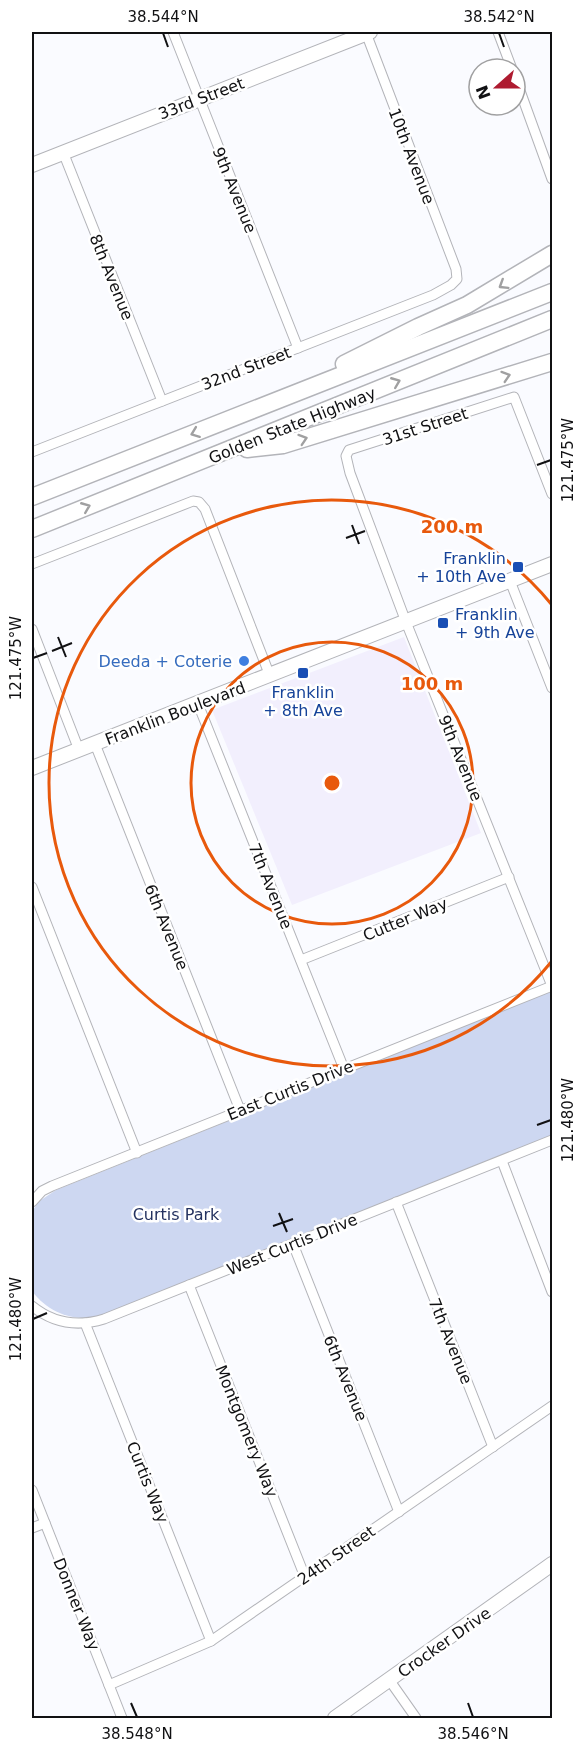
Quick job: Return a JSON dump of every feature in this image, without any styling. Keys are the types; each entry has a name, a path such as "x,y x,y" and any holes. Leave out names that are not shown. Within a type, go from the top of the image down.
{"highway":[{"path":"250,412 418,327 467,305 552,255"},
{"name":"Golden State Highway","path":"32,497 552,292"},
{"name":"Golden State Highway","path":"32,529 552,319"},
{"path":"225,452 283,445 552,362"}],"street":[{"name":"9th Avenue","path":"173,32 298,348"},
{"name":"33rd Street","path":"32,165 368,32"},
{"name":"10th Avenue","path":"368,32 456,269 457,279"},
{"path":"498,32 507,57"},
{"path":"527,110 552,179"},
{"name":"8th Avenue","path":"63,152 162,401"},
{"name":"32nd Street","path":"32,452 433,295 457,279"},
{"name":"31st Street","path":"347,463 346,456 350,450 514,398 552,494"},
{"name":"9th Avenue","path":"347,463 406,622 552,986"},
{"path":"32,564 193,501 199,502 205,509 270,676"},
{"name":"Franklin Boulevard","path":"32,768 552,564"},
{"path":"510,581 552,688"},
{"path":"32,629 79,750"},
{"name":"7th Avenue","path":"198,704 344,1069"},
{"name":"6th Avenue","path":"95,744 240,1110"},
{"name":"Cutter Way","path":"301,960 508,877"},
{"path":"32,887 137,1153"},
{"name":"East Curtis Drive","path":"33,1200 52,1186 552,986"},
{"name":"West Curtis Drive","path":"32,1306 50,1318 62,1322 85,1323 104,1319 552,1140"},
{"path":"502,1161 552,1293"},
{"path":"32,1188 33,1200"},
{"name":"7th Avenue","path":"396,1203 493,1447"},
{"name":"6th Avenue","path":"293,1244 399,1512"},
{"name":"Montgomery Way","path":"189,1285 305,1577"},
{"name":"Curtis Way","path":"85,1323 211,1641"},
{"name":"24th Street","path":"109,1685 211,1641 552,1406"},
{"name":"Donner Way","path":"32,1490 122,1719"},
{"path":"32,1528 45,1523"},
{"name":"Crocker Drive","path":"334,1719 552,1564"},
{"path":"390,1680 416,1719"}],"shaded area":[{"path":"404,637 481,833 292,905 212,710"}],"green space":[{"name":"Curtis Park","path":"552,991 552,1137 105,1316 84,1318 64,1315 47,1306 32,1291 32,1212 38,1202 56,1190"}],"place":[{"name":"Franklin + 10th Ave","path":"518,567"},
{"name":"Franklin + 9th Ave","path":"443,623"},
{"name":"Deeda + Coterie","path":"244,661"},
{"name":"Franklin + 8th Ave","path":"303,673"}]}
